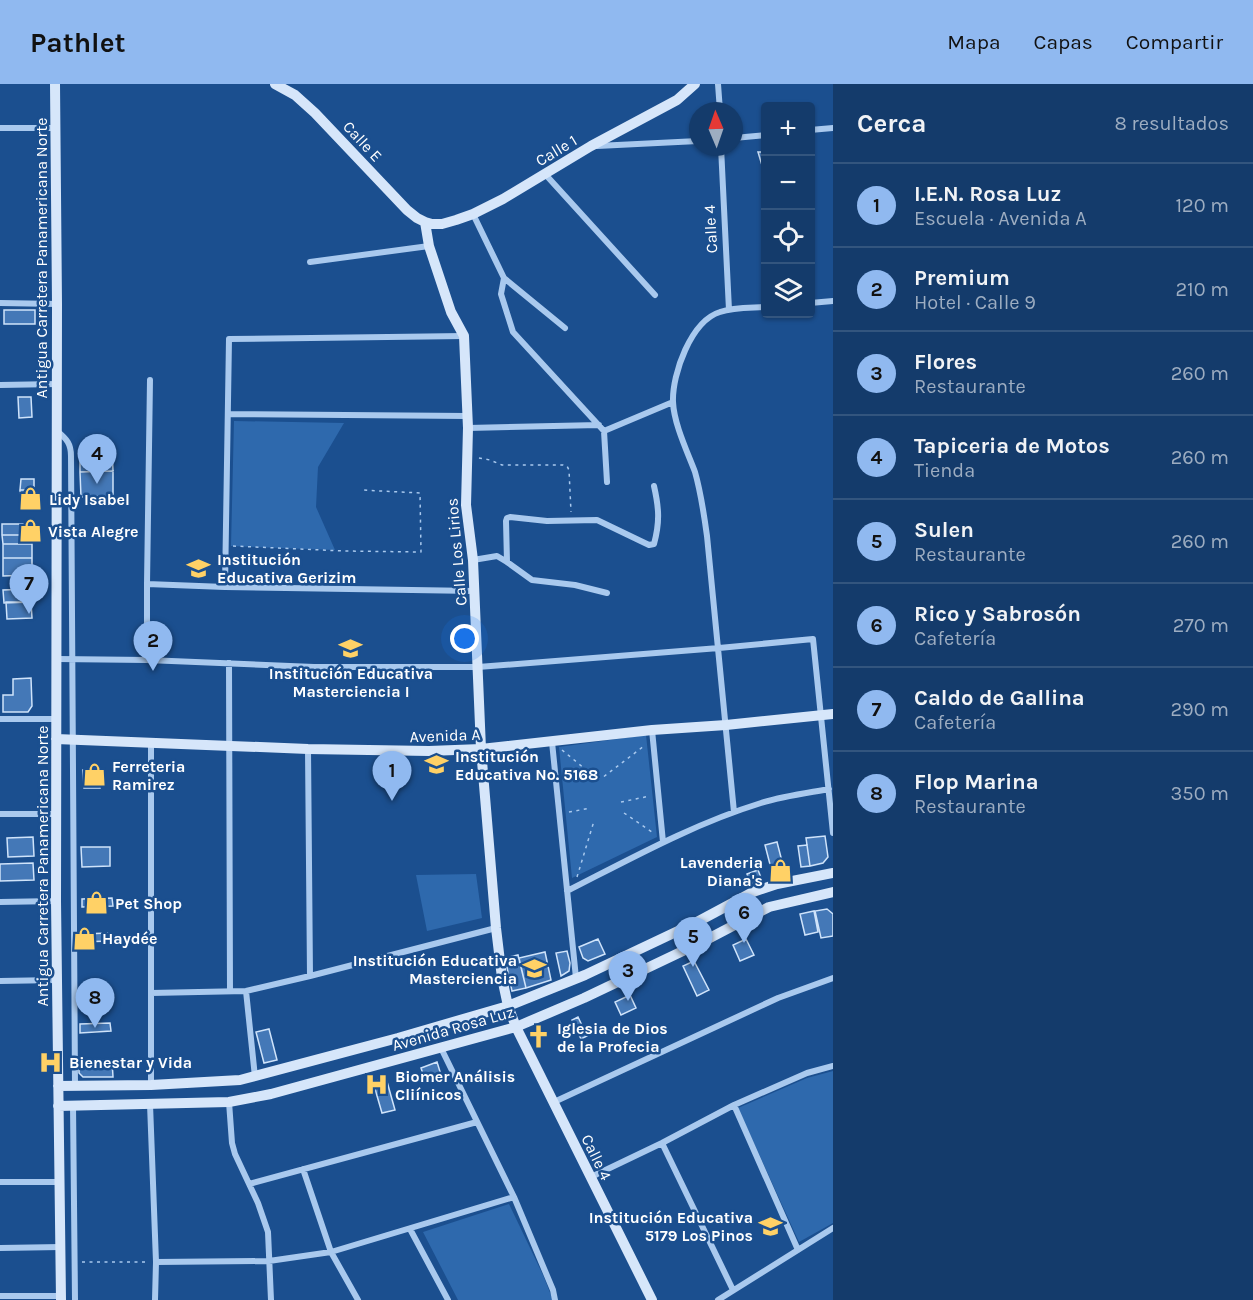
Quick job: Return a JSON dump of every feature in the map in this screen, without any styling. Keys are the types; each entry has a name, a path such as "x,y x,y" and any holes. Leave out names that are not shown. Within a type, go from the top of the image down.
{"street":[{"name":"Antigua Carretera Panamericana Norte","path":"55,84 58,659 56,901 61,1298"},
{"name":"Calle E","path":"275,84 295,95 315,113 407,210 424,222"},
{"name":"Calle 1","path":"424,222 442,224 456,220 503,199 591,146 677,100 695,84"},
{"path":"718,84 719,102"},
{"path":"0,128 56,128"},
{"path":"815,130 833,128"},
{"path":"743,137 761,135"},
{"path":"591,146 689,141"},
{"name":"Calle 4","path":"721,156 729,310"},
{"path":"545,174 655,295"},
{"path":"473,214 504,278 565,328"},
{"name":"Calle Los Lirios","path":"424,222 429,246 451,312 464,336 468,416 465,506 473,560 481,749 502,978 508,1006 516,1027"},
{"path":"310,262 429,246"},
{"path":"504,278 501,294 513,332 602,428 607,482"},
{"path":"815,303 833,301"},
{"path":"0,303 57,304"},
{"path":"734,812 702,498 673,402 676,376 686,349 700,325 712,315 729,310 761,307"},
{"path":"225,586 229,339 464,336"},
{"path":"147,660 150,380"},
{"path":"0,385 57,384"},
{"path":"468,428 602,428 673,402"},
{"path":"228,414 468,416"},
{"name":"Antigua Carretera Panamericana Norte","path":"57,431 66,438 71,446 75,1086"},
{"path":"507,562 507,518 510,517 597,520 649,545 654,544 658,527 654,486"},
{"path":"473,560 497,556 532,580 575,585 607,594"},
{"path":"147,584 475,591"},
{"path":"58,659 314,667 478,667 813,639 827,715 833,833"},
{"path":"229,663 230,992"},
{"name":"Avenida A","path":"56,739 308,749 429,751 652,735 827,715"},
{"path":"0,718 57,719"},
{"path":"652,735 663,840"},
{"path":"151,742 151,1085"},
{"path":"552,742 576,978"},
{"path":"308,749 310,976"},
{"path":"567,891 663,840 734,812 763,802 829,789"},
{"path":"0,814 56,814"},
{"name":"Avenida Rosa Luz","path":"58,1086 151,1085 240,1080 398,1038 508,1006 576,978 697,922 753,892 777,884 833,873"},
{"name":"Avenida Rosa Luz","path":"58,1106 229,1102 271,1094 441,1048 516,1027 584,998 769,907 833,892"},
{"path":"0,902 56,901"},
{"path":"151,993 246,991 496,928"},
{"path":"554,1102 778,998 833,978"},
{"path":"0,981 57,980"},
{"path":"246,991 255,1077"},
{"name":"Calle 4","path":"516,1027 652,1300"},
{"path":"441,1048 514,1197 553,1290 555,1300"},
{"path":"591,1177 734,1105 807,1073 833,1066"},
{"path":"229,1102 232,1143 266,1225 271,1300"},
{"path":"150,1104 156,1262 155,1300"},
{"path":"73,1105 75,1300"},
{"path":"734,1105 798,1250"},
{"path":"249,1184 477,1122"},
{"path":"662,1143 733,1290"},
{"path":"303,1169 331,1252 358,1300"},
{"path":"0,1182 60,1182"},
{"path":"156,1262 269,1261 331,1252 514,1197"},
{"path":"718,1300 833,1228"},
{"path":"410,1229 448,1300"},
{"path":"0,1248 61,1247"},
{"path":"0,1296 61,1298"}],"path":[{"path":"466,455 490,459 502,465 567,466 571,520"},
{"path":"226,546 421,552 420,493 362,490"},
{"path":"552,742 596,778 602,778 652,735"},
{"path":"621,802 658,794"},
{"path":"559,814 591,808"},
{"path":"624,813 663,840"},
{"path":"574,887 594,821"},
{"path":"75,1262 156,1262"}],"shaded area":[{"path":"234,421 344,423 318,467 316,507 335,550 231,546"},
{"path":"646,735 657,837 572,878 559,747"},
{"path":"476,874 482,918 427,931 416,875"},
{"path":"833,1071 833,1223 799,1242 738,1108 807,1078"},
{"path":"509,1204 553,1300 458,1300 423,1232"}],"building":[{"path":"4,310 35,310 35,324 4,324"},
{"path":"18,397 31,397 32,417 19,418"},
{"path":"112,448 113,471 80,472 80,449"},
{"path":"113,471 113,496 81,497 80,472"},
{"path":"21,479 34,479 34,490 20,490"},
{"path":"20,490 34,490 34,502 20,502"},
{"path":"2,524 32,524 32,535 2,535"},
{"path":"2,535 32,535 32,544 3,544"},
{"path":"3,544 32,544 32,558 3,558"},
{"path":"3,558 32,558 32,575 3,576"},
{"path":"31,589 31,602 4,603 3,590"},
{"path":"6,602 31,602 32,618 7,619"},
{"path":"31,678 32,706 28,712 3,712 3,695 13,695 13,679"},
{"name":"Ferreteria Ramirez","path":"83,770 104,770 104,780 99,780 100,788 84,788"},
{"path":"825,836 828,857 823,863 810,866 806,838"},
{"path":"33,837 34,856 8,857 7,838"},
{"path":"777,842 785,873 773,876 765,845"},
{"path":"807,845 810,866 801,867 798,846"},
{"path":"81,847 110,847 110,866 82,867"},
{"path":"33,863 34,880 0,881 0,864"},
{"path":"758,870 762,880 750,884 747,874"},
{"name":"Pet Shop","path":"112,898 113,906 82,907 82,899"},
{"path":"827,909 833,914 833,936 821,938 815,911"},
{"path":"814,911 818,932 805,935 800,914"},
{"path":"110,933 110,941 80,942 80,934"},
{"path":"598,939 605,954 588,961 583,958 579,947"},
{"path":"746,939 754,955 740,961 733,945"},
{"path":"567,951 569,971 561,976 556,953"},
{"name":"Institución Educativa Masterciencia","path":"545,952 551,980 526,988 519,958"},
{"path":"518,955 526,988 512,991 505,958"},
{"path":"694,961 709,990 697,996 683,966"},
{"path":"630,995 636,1008 621,1015 615,1002"},
{"path":"578,1017 587,1036 581,1039 572,1020"},
{"path":"110,1023 111,1031 80,1033 80,1024"},
{"path":"269,1029 277,1060 264,1063 256,1032"},
{"path":"112,1060 113,1077 83,1077 79,1073 79,1061"},
{"path":"437,1062 442,1078 426,1083 421,1068"},
{"path":"386,1078 395,1110 382,1113 373,1082"}],"place":[{"name":"Tapiceria de Motos","path":"97,484"},
{"name":"Lidy Isabel","path":"31,499"},
{"name":"Vista Alegre","path":"30,531"},
{"name":"Institución Educativa Gerizim","path":"199,568"},
{"name":"Caldo de Gallina","path":"29,614"},
{"name":"Institución Educativa Masterciencia I","path":"351,648"},
{"name":"Premium","path":"153,671"},
{"name":"Institución Educativa No. 5168","path":"437,765"},
{"name":"Ferreteria Ramirez","path":"94,775"},
{"name":"I.E.N. Rosa Luz","path":"392,801"},
{"name":"Lavenderia Diana's","path":"781,871"},
{"name":"Pet Shop","path":"97,903"},
{"name":"Haydée","path":"84,938"},
{"name":"Rico y Sabrosón","path":"744,943"},
{"name":"Sulen","path":"693,967"},
{"name":"Institución Educativa Masterciencia","path":"535,969"},
{"name":"Flores","path":"628,1001"},
{"name":"Flop Marina","path":"95,1028"},
{"name":"Iglesia de Dios de la Profecia","path":"539,1037"},
{"name":"Bienestar y Vida","path":"51,1062"},
{"name":"Biomer Análisis Cliínicos","path":"377,1085"},
{"name":"Institución Educativa 5179 Los Pinos","path":"771,1226"}]}
